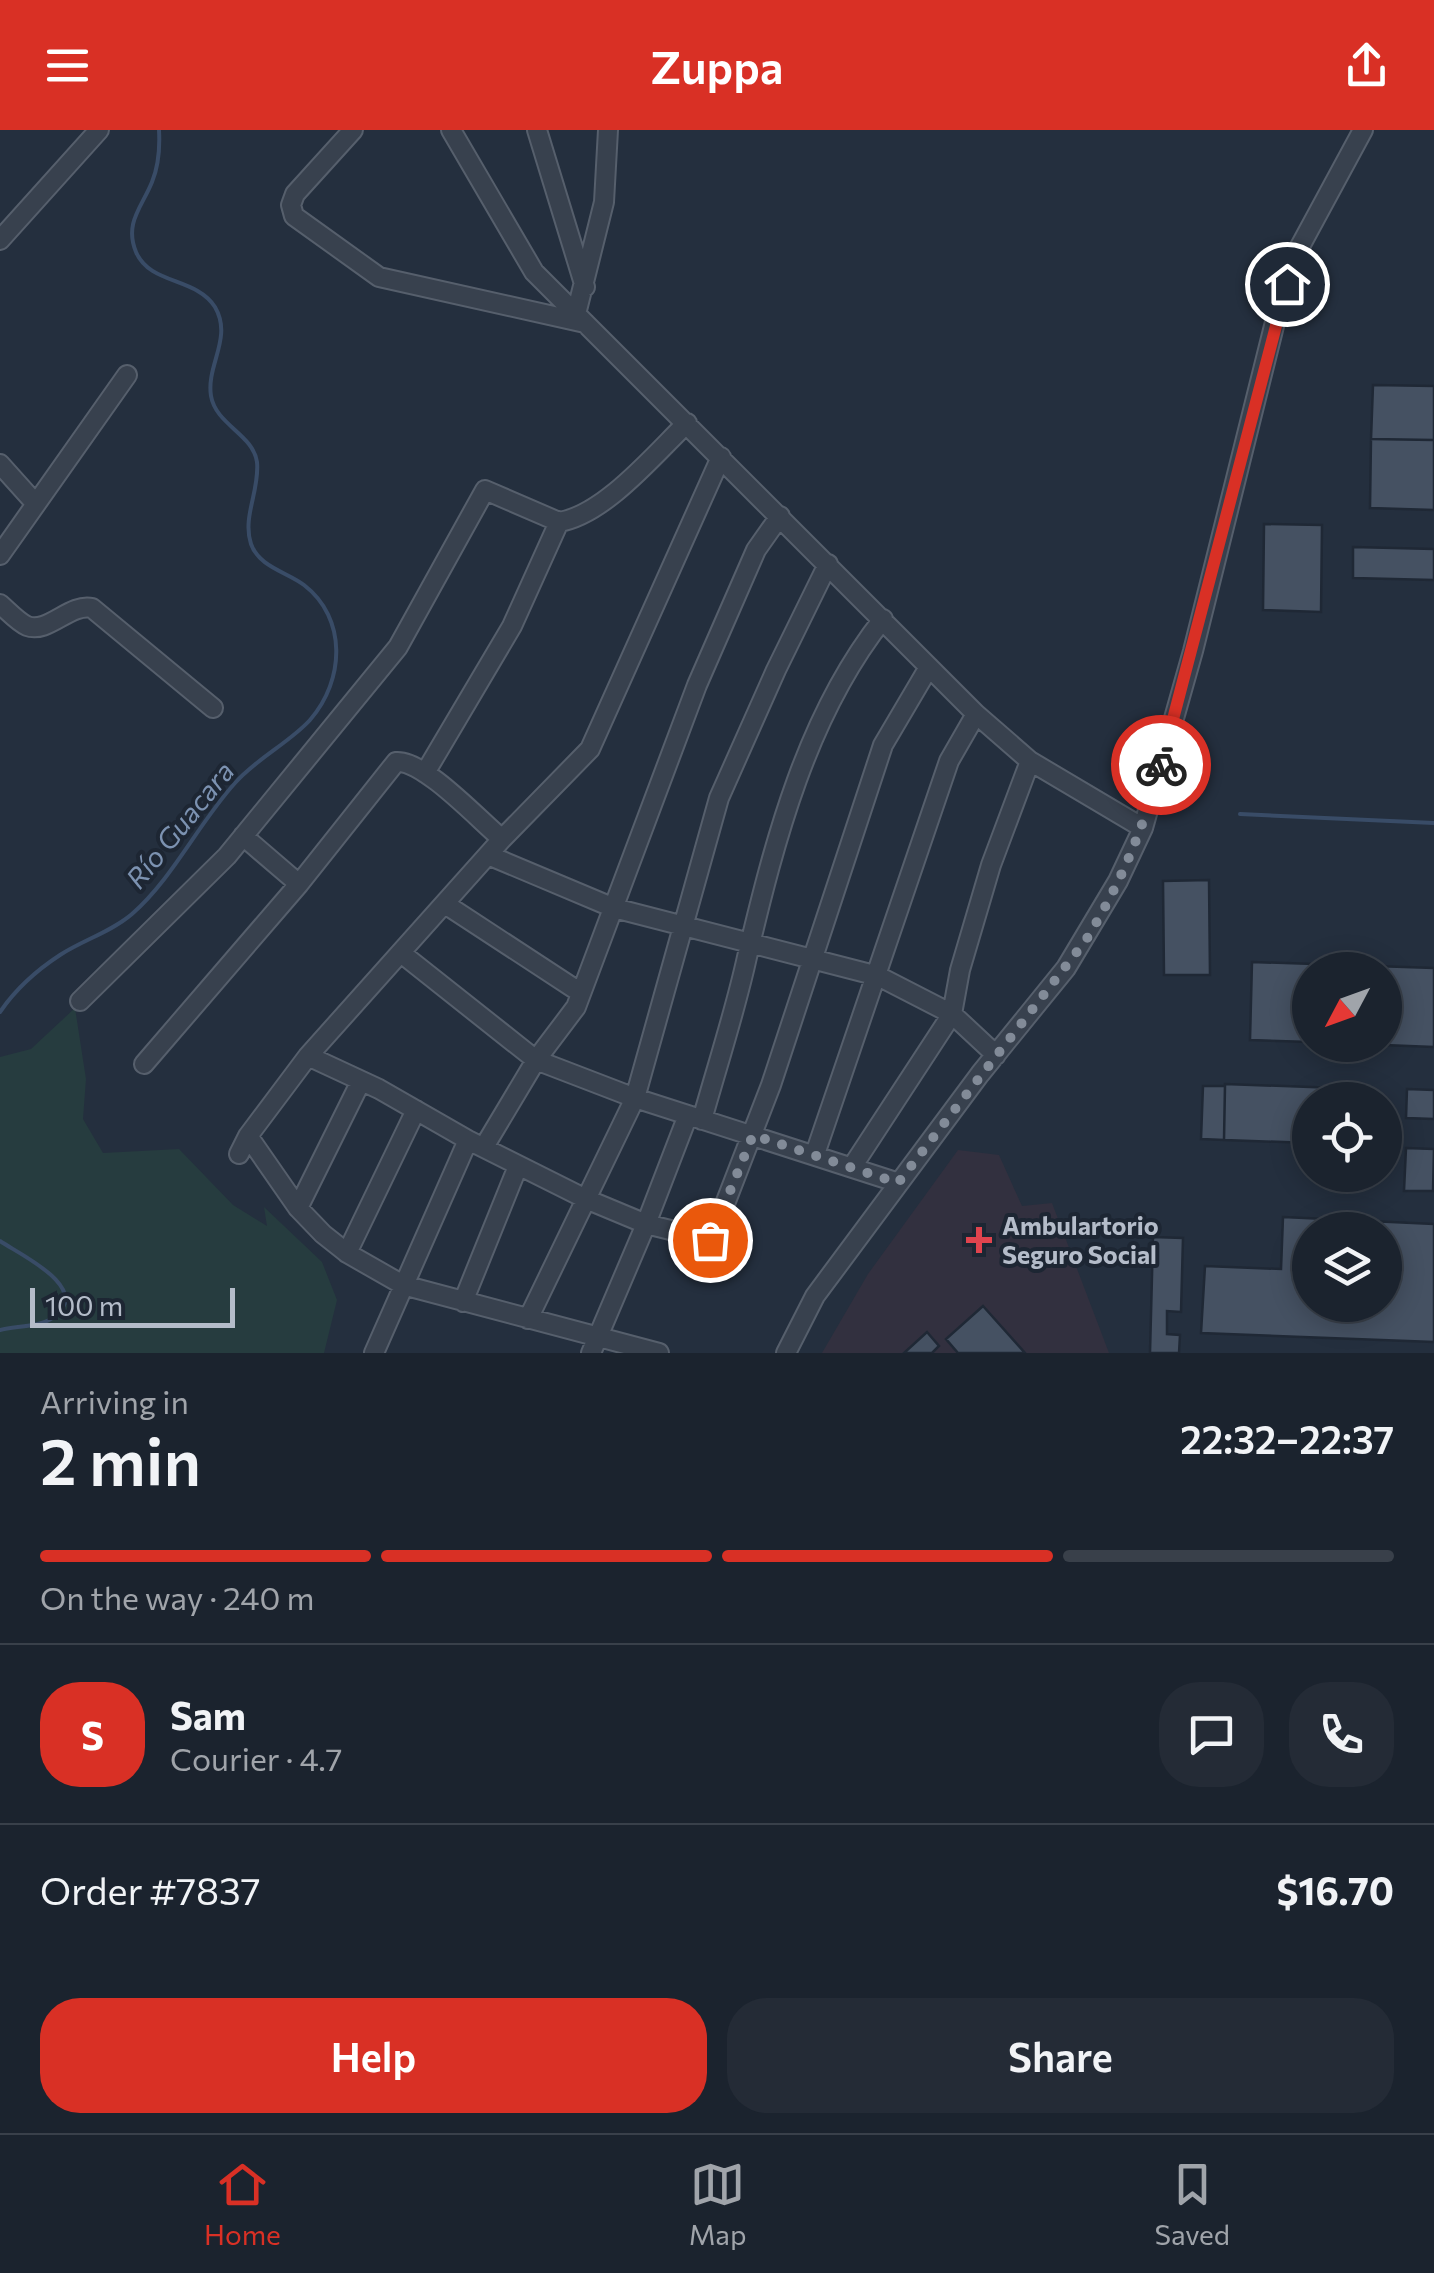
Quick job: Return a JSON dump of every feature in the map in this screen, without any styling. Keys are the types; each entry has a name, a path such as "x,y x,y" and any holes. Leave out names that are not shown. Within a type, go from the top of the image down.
{"street":[{"path":"0,240 99,130"},
{"path":"353,130 295,194 290,205 294,216 378,277 581,318"},
{"path":"452,130 534,272 976,714 1030,761 1143,828"},
{"path":"537,130 585,288"},
{"path":"581,318 604,202 608,130"},
{"path":"786,1353 815,1296 1086,940 1143,828 1292,268 1363,130"},
{"path":"0,555 127,374"},
{"path":"80,1001 243,836 398,648 486,490 558,522 570,520 612,494 687,423"},
{"path":"239,1154 248,1136 308,1056 488,855 590,749 721,457"},
{"path":"0,464 34,503"},
{"path":"380,1352 403,1285 476,1143 576,1007 697,685 756,550 780,516"},
{"path":"426,773 512,626 558,522"},
{"path":"528,1319 635,1098 719,798 828,564"},
{"path":"0,604 29,626 38,627 84,606 92,608 213,708"},
{"path":"594,1346 695,1118 750,944 786,812 828,700 854,656 883,619"},
{"path":"308,1056 586,1199 646,1224 710,1240 753,1135 883,745 929,667"},
{"path":"815,1154 949,760 976,714"},
{"path":"144,1064 299,884 396,762 406,761 426,773 502,840"},
{"path":"852,1167 952,1014 960,970 991,865 1030,761"},
{"path":"243,836 299,884"},
{"path":"488,855 614,908 878,976 952,1014 996,1055"},
{"path":"445,904 581,993"},
{"path":"400,953 536,1060 635,1098 898,1183"},
{"path":"298,1208 360,1083"},
{"path":"347,1253 416,1110"},
{"path":"248,1136 298,1208 347,1253 403,1285 528,1319 594,1346 658,1353"},
{"path":"463,1302 518,1166"}],"shaded area":[{"name":"Ambulartorio Seguro Social","path":"958,1150 999,1155 1022,1206 1052,1203 1109,1353 822,1353 868,1274"}],"green space":[{"path":"75,1008 86,1079 83,1119 103,1153 179,1149 233,1205 267,1226 264,1207 322,1262 337,1300 324,1353 0,1353 0,1057 31,1049"}],"building":[{"path":"1373,385 1434,386 1434,440 1371,439"},
{"path":"1371,439 1434,440 1434,510 1370,508"},
{"path":"1264,524 1322,525 1321,612 1263,610"},
{"path":"1353,547 1434,549 1434,580 1353,578"},
{"path":"1209,880 1210,975 1164,975 1163,881"},
{"path":"1252,962 1292,963 1292,1041 1250,1040"},
{"path":"1402,967 1434,968 1434,1047 1402,1046"},
{"path":"1225,1084 1292,1086 1292,1142 1224,1140"},
{"path":"1203,1086 1225,1086 1224,1140 1201,1139"},
{"path":"1407,1089 1434,1090 1434,1119 1406,1118"},
{"path":"1406,1148 1434,1149 1433,1191 1404,1191"},
{"path":"1283,1217 1292,1217 1292,1322 1402,1322 1402,1223 1434,1224 1434,1342 1201,1333 1205,1266 1281,1269"},
{"path":"1153,1237 1183,1238 1181,1312 1167,1311 1167,1334 1180,1335 1179,1353 1150,1353"},
{"path":"983,1306 1025,1353 958,1353 946,1339"},
{"path":"927,1332 939,1346 932,1353 904,1353"}],"waterway":[{"name":"Río Guacara","path":"0,1012 43,967 124,920 147,900 235,783 310,720 322,704 335,668 334,632 318,599 304,585 267,564 251,544 249,524 257,462 249,444 220,415 211,396 221,330 215,307 197,290 152,270 136,252 133,224 156,169 159,130"},
{"path":"1240,814 1434,823"},
{"name":"Río Guacara","path":"0,1241 48,1273 65,1295 64,1306 49,1320 0,1330"}],"way so far":[{"path":"710,1240 753,1135 898,1183 1086,940 1143,828 1161,765"}],"place":[{"name":"Ambulartorio Seguro Social","path":"979,1240"}],"route":[{"path":"1161,765 1287,284"}]}
